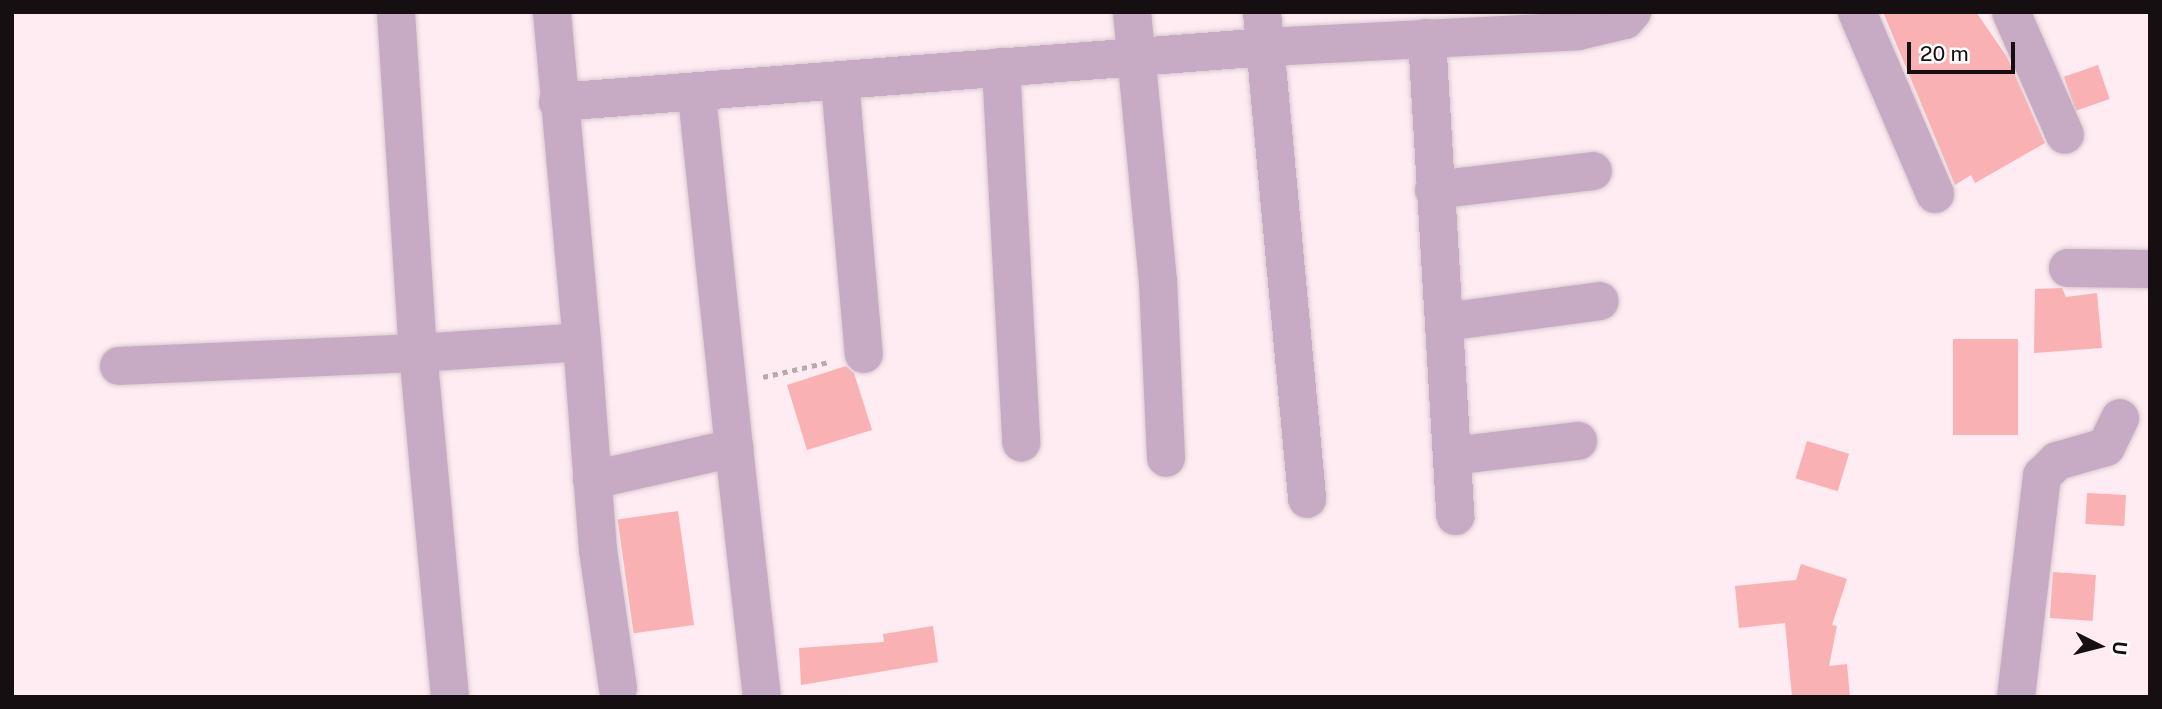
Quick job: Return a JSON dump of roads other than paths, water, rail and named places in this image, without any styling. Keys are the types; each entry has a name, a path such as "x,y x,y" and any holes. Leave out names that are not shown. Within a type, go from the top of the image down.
{"street":[{"path":"396,12 418,353 450,697"},
{"path":"551,12 592,480 618,689"},
{"path":"1132,12 1158,281 1166,458"},
{"path":"558,102 697,94 1001,67 1138,60 1265,29 1427,38 1578,31 1625,20 1632,12"},
{"path":"1857,12 1935,194"},
{"path":"2011,12 2065,135"},
{"path":"1265,29 1307,499"},
{"path":"1427,38 1455,516"},
{"path":"1001,67 1021,442"},
{"path":"840,82 864,354"},
{"path":"697,94 762,697"},
{"path":"1434,190 1593,171"},
{"path":"2068,268 2150,269"},
{"path":"1445,322 1600,301"},
{"path":"119,366 418,353 582,342"},
{"path":"2017,697 2042,476 2057,461 2106,447 2120,418"},
{"path":"1452,456 1578,441"},
{"path":"592,480 734,448"}]}
